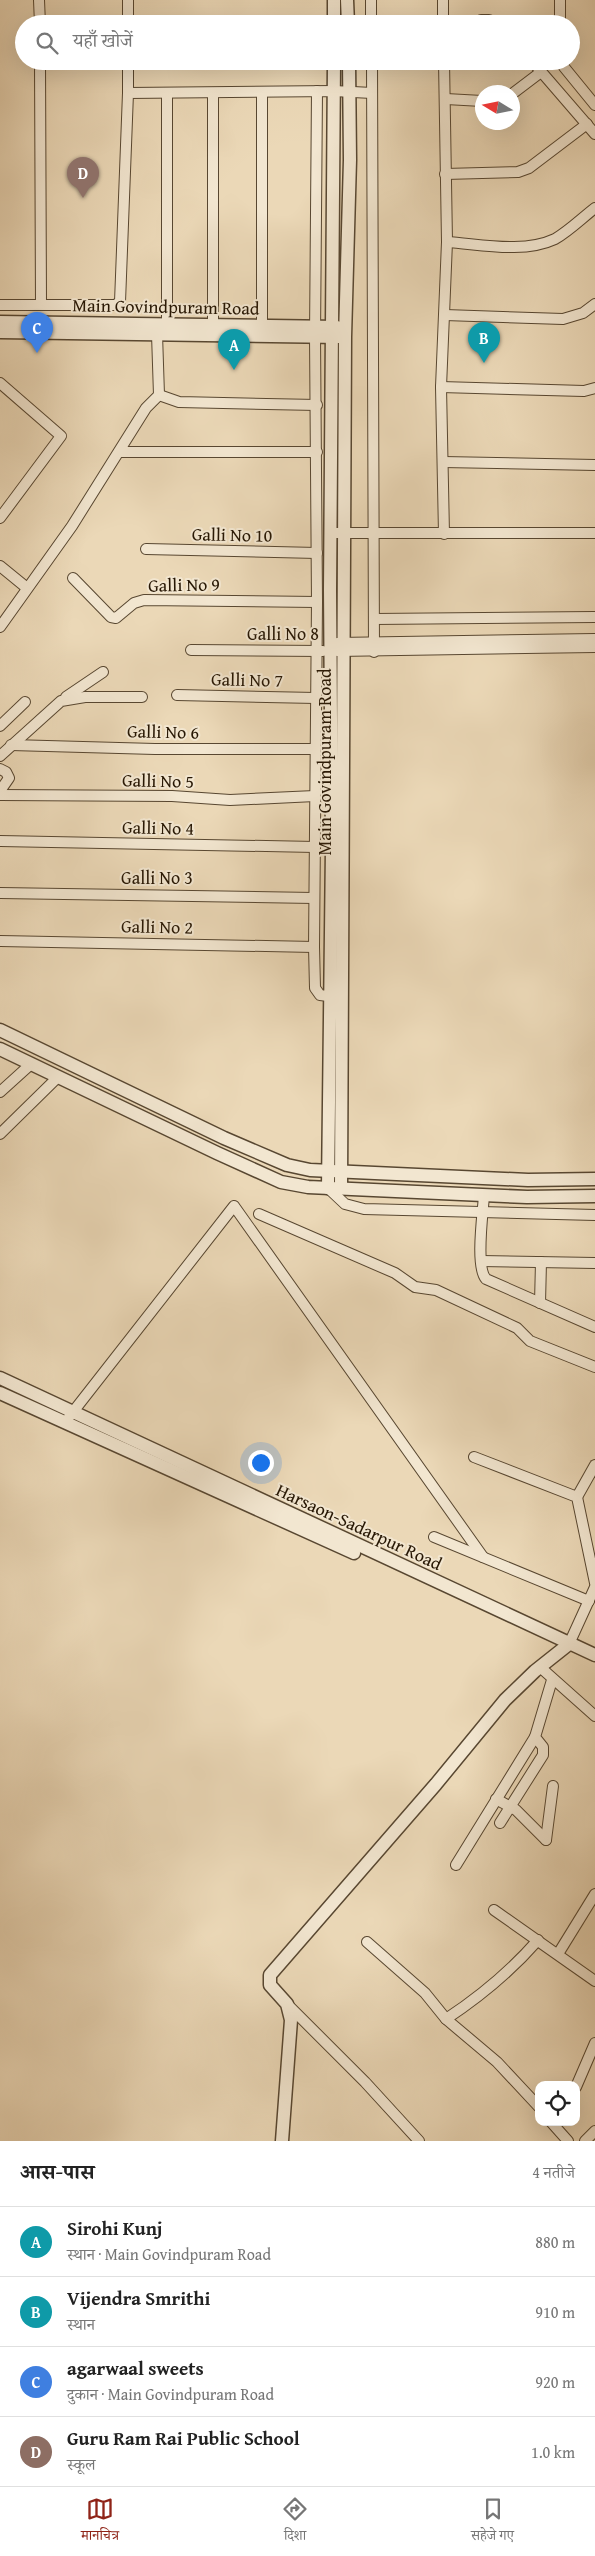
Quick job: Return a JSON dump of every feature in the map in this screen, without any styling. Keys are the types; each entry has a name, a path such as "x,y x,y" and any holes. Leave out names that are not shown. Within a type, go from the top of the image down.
{"street":[{"path":"40,0 40,15"},
{"path":"128,0 128,15"},
{"path":"334,0 334,15"},
{"path":"347,0 348,15"},
{"path":"371,0 371,15"},
{"path":"443,15 444,0"},
{"path":"560,0 560,15"},
{"path":"40,70 41,305"},
{"path":"0,305 115,305 120,302 128,70"},
{"name":"Main Govindpuram Road","path":"334,70 330,533 337,647"},
{"name":"Main Govindpuram Road","path":"342,1188 332,847 337,647 344,534 349,70"},
{"path":"372,70 375,328 374,647"},
{"path":"444,70 447,242 441,387 444,534"},
{"path":"567,70 594,100"},
{"path":"520,88 541,72 595,134"},
{"path":"128,93 334,90 372,92"},
{"path":"316,91 315,331 318,602 314,947 315,988 320,995 336,997"},
{"path":"262,92 262,326"},
{"path":"167,93 167,324"},
{"path":"213,93 213,325"},
{"path":"446,99 475,101"},
{"path":"445,174 518,172 529,168 587,124"},
{"path":"447,242 525,246 544,243 555,238 595,208"},
{"path":"445,315 564,318 584,313 595,304"},
{"name":"Main Govindpuram Road","path":"0,322 262,326 345,332"},
{"name":"Main Govindpuram Road","path":"0,332 157,334 315,331"},
{"path":"0,626 72,526 146,408 159,395 157,334"},
{"path":"0,382 60,436 0,518"},
{"path":"441,387 584,391 595,388"},
{"path":"159,395 179,402 317,405"},
{"path":"119,452 317,452"},
{"path":"443,462 595,465"},
{"path":"330,533 595,533"},
{"name":"Galli No 10","path":"146,549 317,553"},
{"path":"0,566 27,588"},
{"name":"Galli No 9","path":"73,578 114,618 134,604 144,600 318,602"},
{"path":"374,618 595,617"},
{"path":"374,647 595,639"},
{"name":"Galli No 8","path":"191,650 317,651 337,647 374,647"},
{"path":"374,647 595,647"},
{"path":"0,756 61,701 103,672"},
{"name":"Galli No 7","path":"177,694 316,698"},
{"path":"61,701 85,697 142,697"},
{"path":"0,726 25,702"},
{"name":"Galli No 6","path":"12,746 154,749 315,749"},
{"path":"0,769 6,772 9,778 0,791"},
{"name":"Galli No 5","path":"0,795 172,796 230,800 315,796"},
{"name":"Galli No 4","path":"0,841 315,847"},
{"name":"Galli No 3","path":"0,894 314,898"},
{"name":"Galli No 2","path":"0,941 314,947"},
{"name":"Main Govindpuram Road","path":"328,1188 336,997"},
{"path":"0,1030 270,1158 295,1167 528,1180 595,1179"},
{"path":"0,1049 281,1182 308,1187 484,1195 595,1196"},
{"path":"0,1092 31,1064"},
{"path":"0,1134 58,1077"},
{"path":"328,1188 345,1204 357,1208 595,1215"},
{"path":"484,1195 481,1261 482,1274 486,1279 595,1327"},
{"path":"63,1422 73,1413 234,1206 483,1557"},
{"path":"259,1214 395,1273 415,1287 436,1290 517,1328 530,1342 595,1367"},
{"path":"481,1261 595,1264"},
{"path":"540,1303 541,1262"},
{"name":"Harsaon-Sadarpur Road","path":"0,1378 567,1646 595,1663"},
{"name":"Harsaon-Sadarpur Road","path":"0,1393 567,1646 595,1655"},
{"path":"474,1457 577,1497"},
{"path":"419,2141 365,2082 287,2004 270,1985 270,1975 436,1784 505,1700 540,1667 567,1646 595,1585 590,1541 577,1497 595,1465"},
{"path":"434,1537 589,1601"},
{"path":"540,1667 552,1680 595,1716"},
{"path":"456,1865 535,1738 552,1680"},
{"path":"500,1823 543,1754 543,1747 535,1738"},
{"path":"496,1799 510,1807 546,1840 553,1786"},
{"path":"558,1954 595,1894"},
{"path":"494,1910 595,1981"},
{"path":"446,2019 495,1985 517,1965 538,1940"},
{"path":"367,1942 425,1993 446,2019 497,2062 535,2103"},
{"path":"282,2141 290,2028 290,2013 287,2004"},
{"path":"579,2081 595,2043"},
{"path":"557,2126 568,2141"},
{"path":"585,2141 595,2131"}],"place":[{"name":"Guru Ram Rai Public School","path":"83,198"},
{"name":"agarwaal sweets","path":"37,353"},
{"name":"Vijendra Smrithi","path":"484,363"},
{"name":"Sirohi Kunj","path":"234,370"}]}
